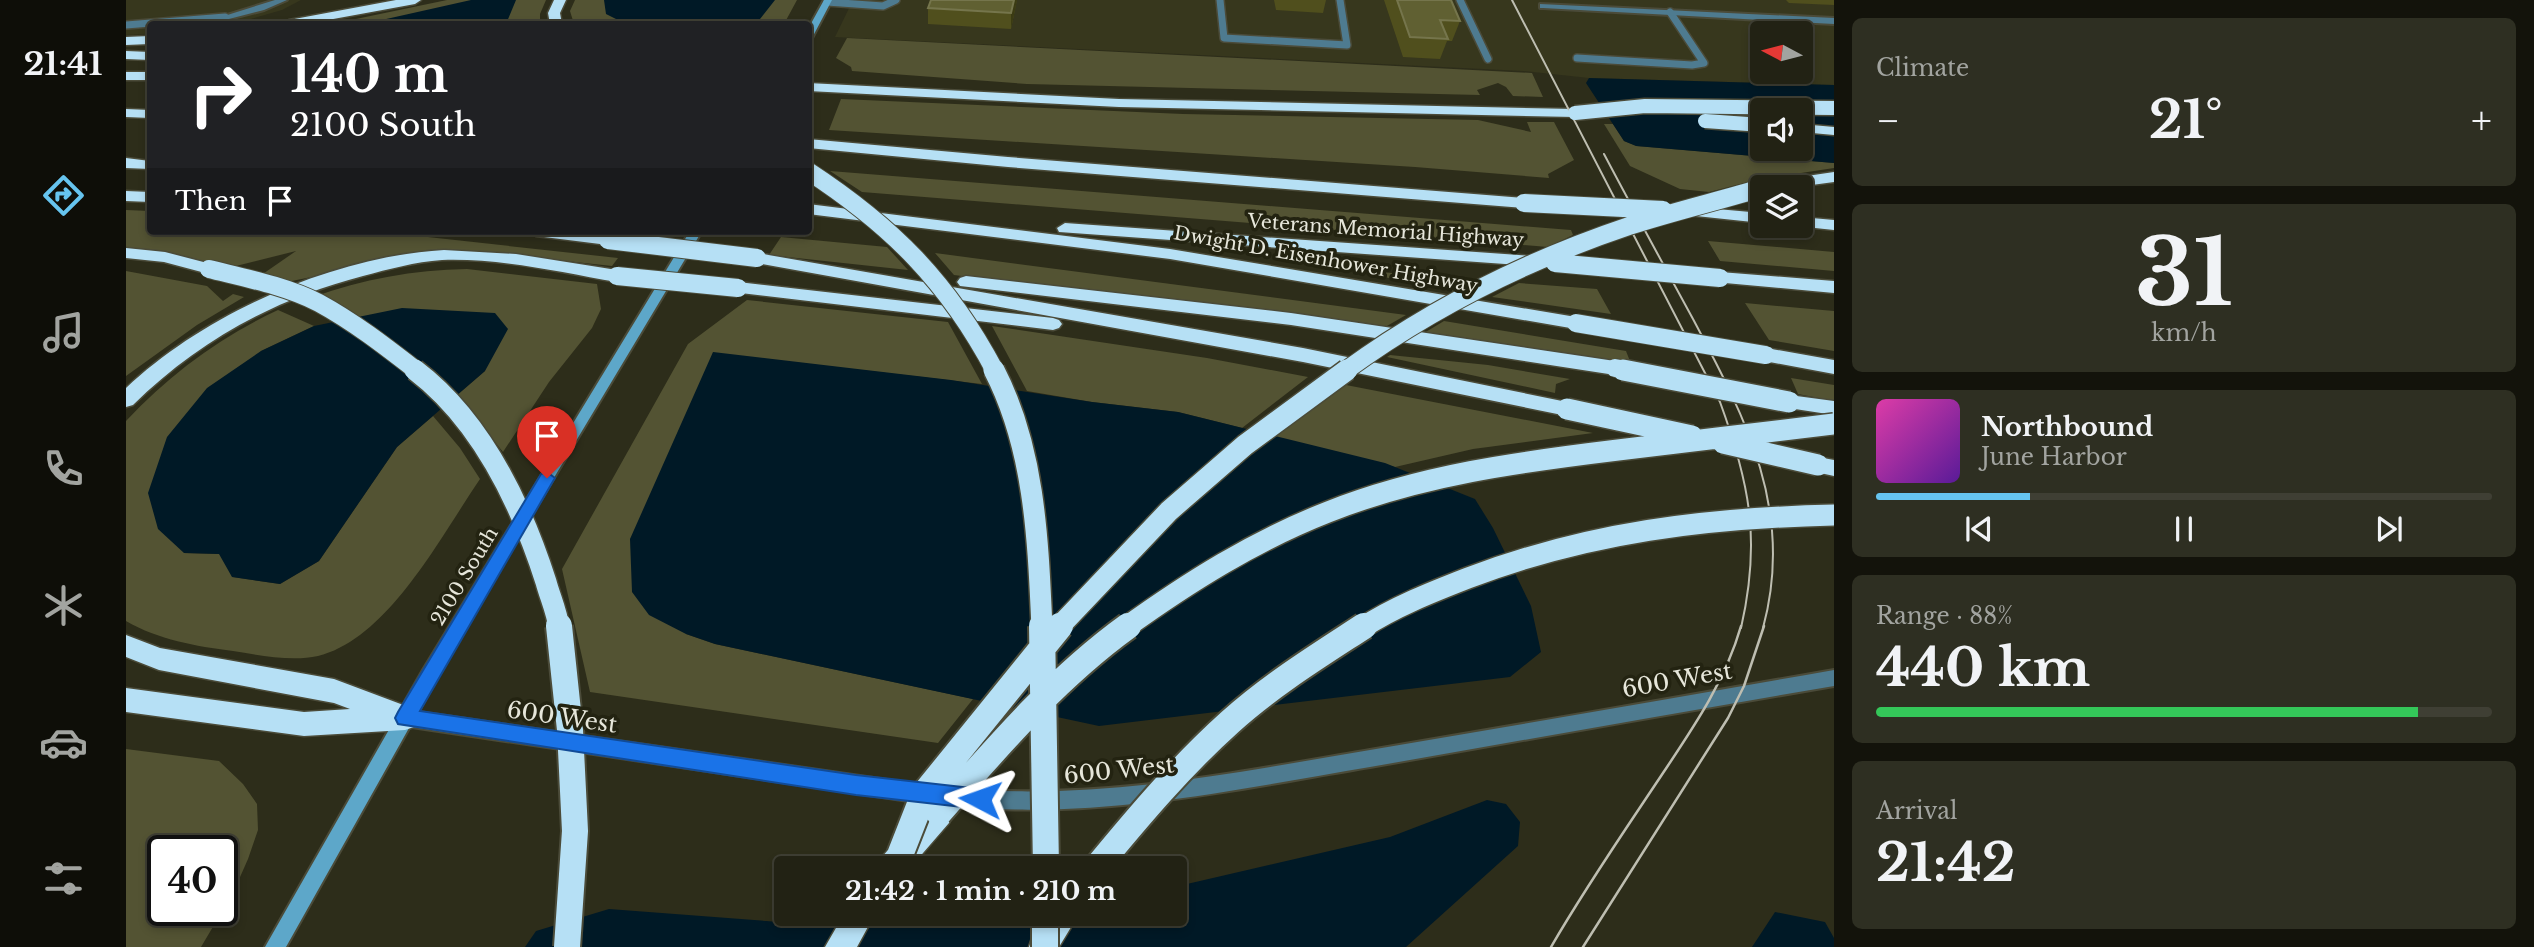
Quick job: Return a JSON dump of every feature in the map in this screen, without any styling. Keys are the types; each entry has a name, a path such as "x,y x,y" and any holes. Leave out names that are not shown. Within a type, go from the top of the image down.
{"highway":[{"path":"305,21 415,0"},
{"path":"555,21 554,13 560,0"},
{"path":"126,41 147,40"},
{"path":"126,55 147,56"},
{"path":"126,76 147,76"},
{"path":"812,77 840,84 1004,99 1574,113 1750,124"},
{"path":"812,87 840,84"},
{"path":"126,88 147,88"},
{"path":"1574,113 1646,106 1834,108"},
{"path":"1574,113 1650,111 1750,117"},
{"path":"126,113 147,114"},
{"path":"1813,122 1834,123"},
{"path":"1813,129 1834,131"},
{"name":"Veterans Memorial Highway","path":"815,143 1009,162 1524,202 1750,216"},
{"path":"126,163 147,165"},
{"path":"812,173 839,190 890,230 943,284 982,347 1014,415 1029,488 1040,580 1046,689 1046,856"},
{"path":"1813,180 1834,177"},
{"path":"898,856 924,794 1020,673 1169,511 1245,445 1370,353 1471,294 1555,254 1629,226 1750,192"},
{"path":"126,196 147,197"},
{"name":"Veterans Memorial Highway","path":"812,209 1555,263 1834,287"},
{"name":"Dwight D. Eisenhower Highway","path":"812,209 1170,254 1834,367"},
{"path":"1813,220 1834,220"},
{"path":"1813,222 1834,225"},
{"path":"568,235 811,266 1303,355 1567,409 1826,467"},
{"path":"126,253 165,257 263,283 317,302 370,335 430,381 477,435 530,533 559,624 570,730 575,831 567,947"},
{"path":"126,400 145,379 203,337 307,285 412,258 452,254 498,257 617,276 1019,319 1149,338 1303,355"},
{"path":"811,266 1228,312 1462,342 1834,408"},
{"path":"901,856 1001,741 1078,664 1143,612 1191,580 1298,524 1334,508 1453,472 1834,424"},
{"path":"1106,856 1165,786 1234,719 1323,652 1410,601 1517,558 1609,534 1747,516 1834,515"},
{"path":"126,646 159,659 334,691 405,718"},
{"path":"126,700 304,724 405,718"},
{"path":"840,947 853,926"},
{"path":"1043,947 1044,926"},
{"path":"1043,947 1056,926"}],"main road":[{"path":"812,30 827,1"},
{"name":"2100 South","path":"275,947 405,718 610,370 694,235"}],"street":[{"path":"225,17 283,0"},
{"path":"1679,0 1689,13"},
{"path":"1543,6 1834,22"},
{"name":"600 West","path":"405,718 957,799 1049,802 1118,797 1236,782 1834,678"}],"lane":[{"path":"827,1 883,6 896,0"},
{"path":"1220,0 1224,37 1347,45 1340,0"},
{"path":"1460,0 1488,59"},
{"path":"1577,58 1692,65 1704,63 1670,12"},
{"path":"176,21 225,17"},
{"path":"126,25 147,23"}],"shaded area":[{"path":"126,0 301,0 282,10 240,21 147,21 147,34 126,35"},
{"path":"447,0 546,0 540,21 346,21"},
{"path":"575,0 797,0 786,21 573,21 570,11"},
{"path":"853,0 1834,0 1834,85 1799,84 1813,84 1813,21 1750,21 1750,83 1589,78 1523,71 835,37"},
{"path":"847,38 1532,73 1543,97 1513,96 1506,87 1498,83 1477,90 1480,95 1027,84 852,71 851,67 836,58"},
{"path":"841,99 1183,114 1478,120 1531,132 1527,122 1554,122 1574,160 1548,174 1549,178 829,130"},
{"path":"1604,124 1613,124 1624,141 1637,146 1750,156 1750,161 1834,163 1834,168 1788,175 1750,175 1750,182 1709,192 1680,189 1630,166"},
{"path":"830,171 1571,230 1573,235 1548,247 862,192"},
{"path":"126,210 147,211 147,235 409,235 618,258 612,266 491,253 341,271 277,284 257,278 296,251 224,269 126,252"},
{"path":"781,237 887,247 908,270 769,255"},
{"path":"1708,241 1834,252 1834,271 1720,261"},
{"path":"935,253 1406,315 1380,330 954,275"},
{"path":"467,269 597,284 601,309 592,328 549,382 503,452 457,395 485,371 355,318 313,297 388,277"},
{"path":"1350,270 1475,279 1452,291"},
{"path":"126,271 207,286 223,301 233,294 244,297 197,325 126,376"},
{"path":"1519,283 1597,289 1611,314 1492,297"},
{"path":"747,300 948,322 982,384 713,353 686,634 715,644 973,699 938,743 590,692 562,569 688,344"},
{"path":"1745,303 1834,311 1834,351 1769,340"},
{"path":"278,310 314,326 261,351 184,553 220,554 233,577 280,584 319,561 397,447 433,416 460,448 480,479 430,556 390,608 343,646 308,658 275,657 191,644 164,638 126,621 126,421 178,372 197,358 236,332"},
{"path":"1444,321 1626,351 1633,369 1419,336"},
{"path":"992,326 1207,358 1308,377 1242,428 1178,412 1027,391"},
{"path":"1390,355 1488,365 1570,379 1556,384 1555,393 1387,357"},
{"path":"1791,378 1834,385 1834,401 1798,394"},
{"path":"1346,385 1593,433 1473,449 1395,467 1275,437"},
{"path":"126,749 219,761 243,784 257,804 258,830 238,882 238,835 147,835 147,926 213,926 201,947 126,947"}],"water":[{"path":"471,0 516,0 507,21 377,21"},
{"path":"604,0 775,0 758,21 620,21 606,14"},
{"path":"1589,78 1834,85 1834,163 1811,161 1813,161 1813,98 1750,98 1750,156 1636,146 1624,141 1586,83"},
{"path":"402,308 495,313 508,329 485,371 397,447 319,561 280,584 232,577 219,554 184,553 158,529 148,493 167,437 207,388 261,351 314,326"},
{"path":"713,352 951,380 1092,402 1178,412 1385,463 1475,499 1493,528 1531,606 1541,652 1510,677 1099,726 715,644 686,634 649,615 632,592 630,539"},
{"path":"1487,800 1506,804 1520,822 1518,846 1406,947 525,947 536,931 609,909 774,922 774,926 1187,926 1187,884 1390,837"},
{"path":"1775,912 1825,922 1834,938 1834,947 1752,947"}],"building":[{"path":"931,0 1014,0 1011,13 928,8"},
{"path":"1397,0 1451,0 1460,21 1440,20 1448,39 1410,37"}],"tram line":[{"path":"1512,0 1720,402 1739,460 1749,513 1750,568 1741,628"},
{"path":"1604,154 1713,356 1747,430 1760,467 1769,505 1773,544 1771,585 1763,628"},
{"path":"1551,947 1707,704 1726,666 1741,626"},
{"path":"1583,947 1728,718 1744,686 1764,626"}],"route":[{"path":"547,478 405,718 856,785 957,799 980,799"}]}
